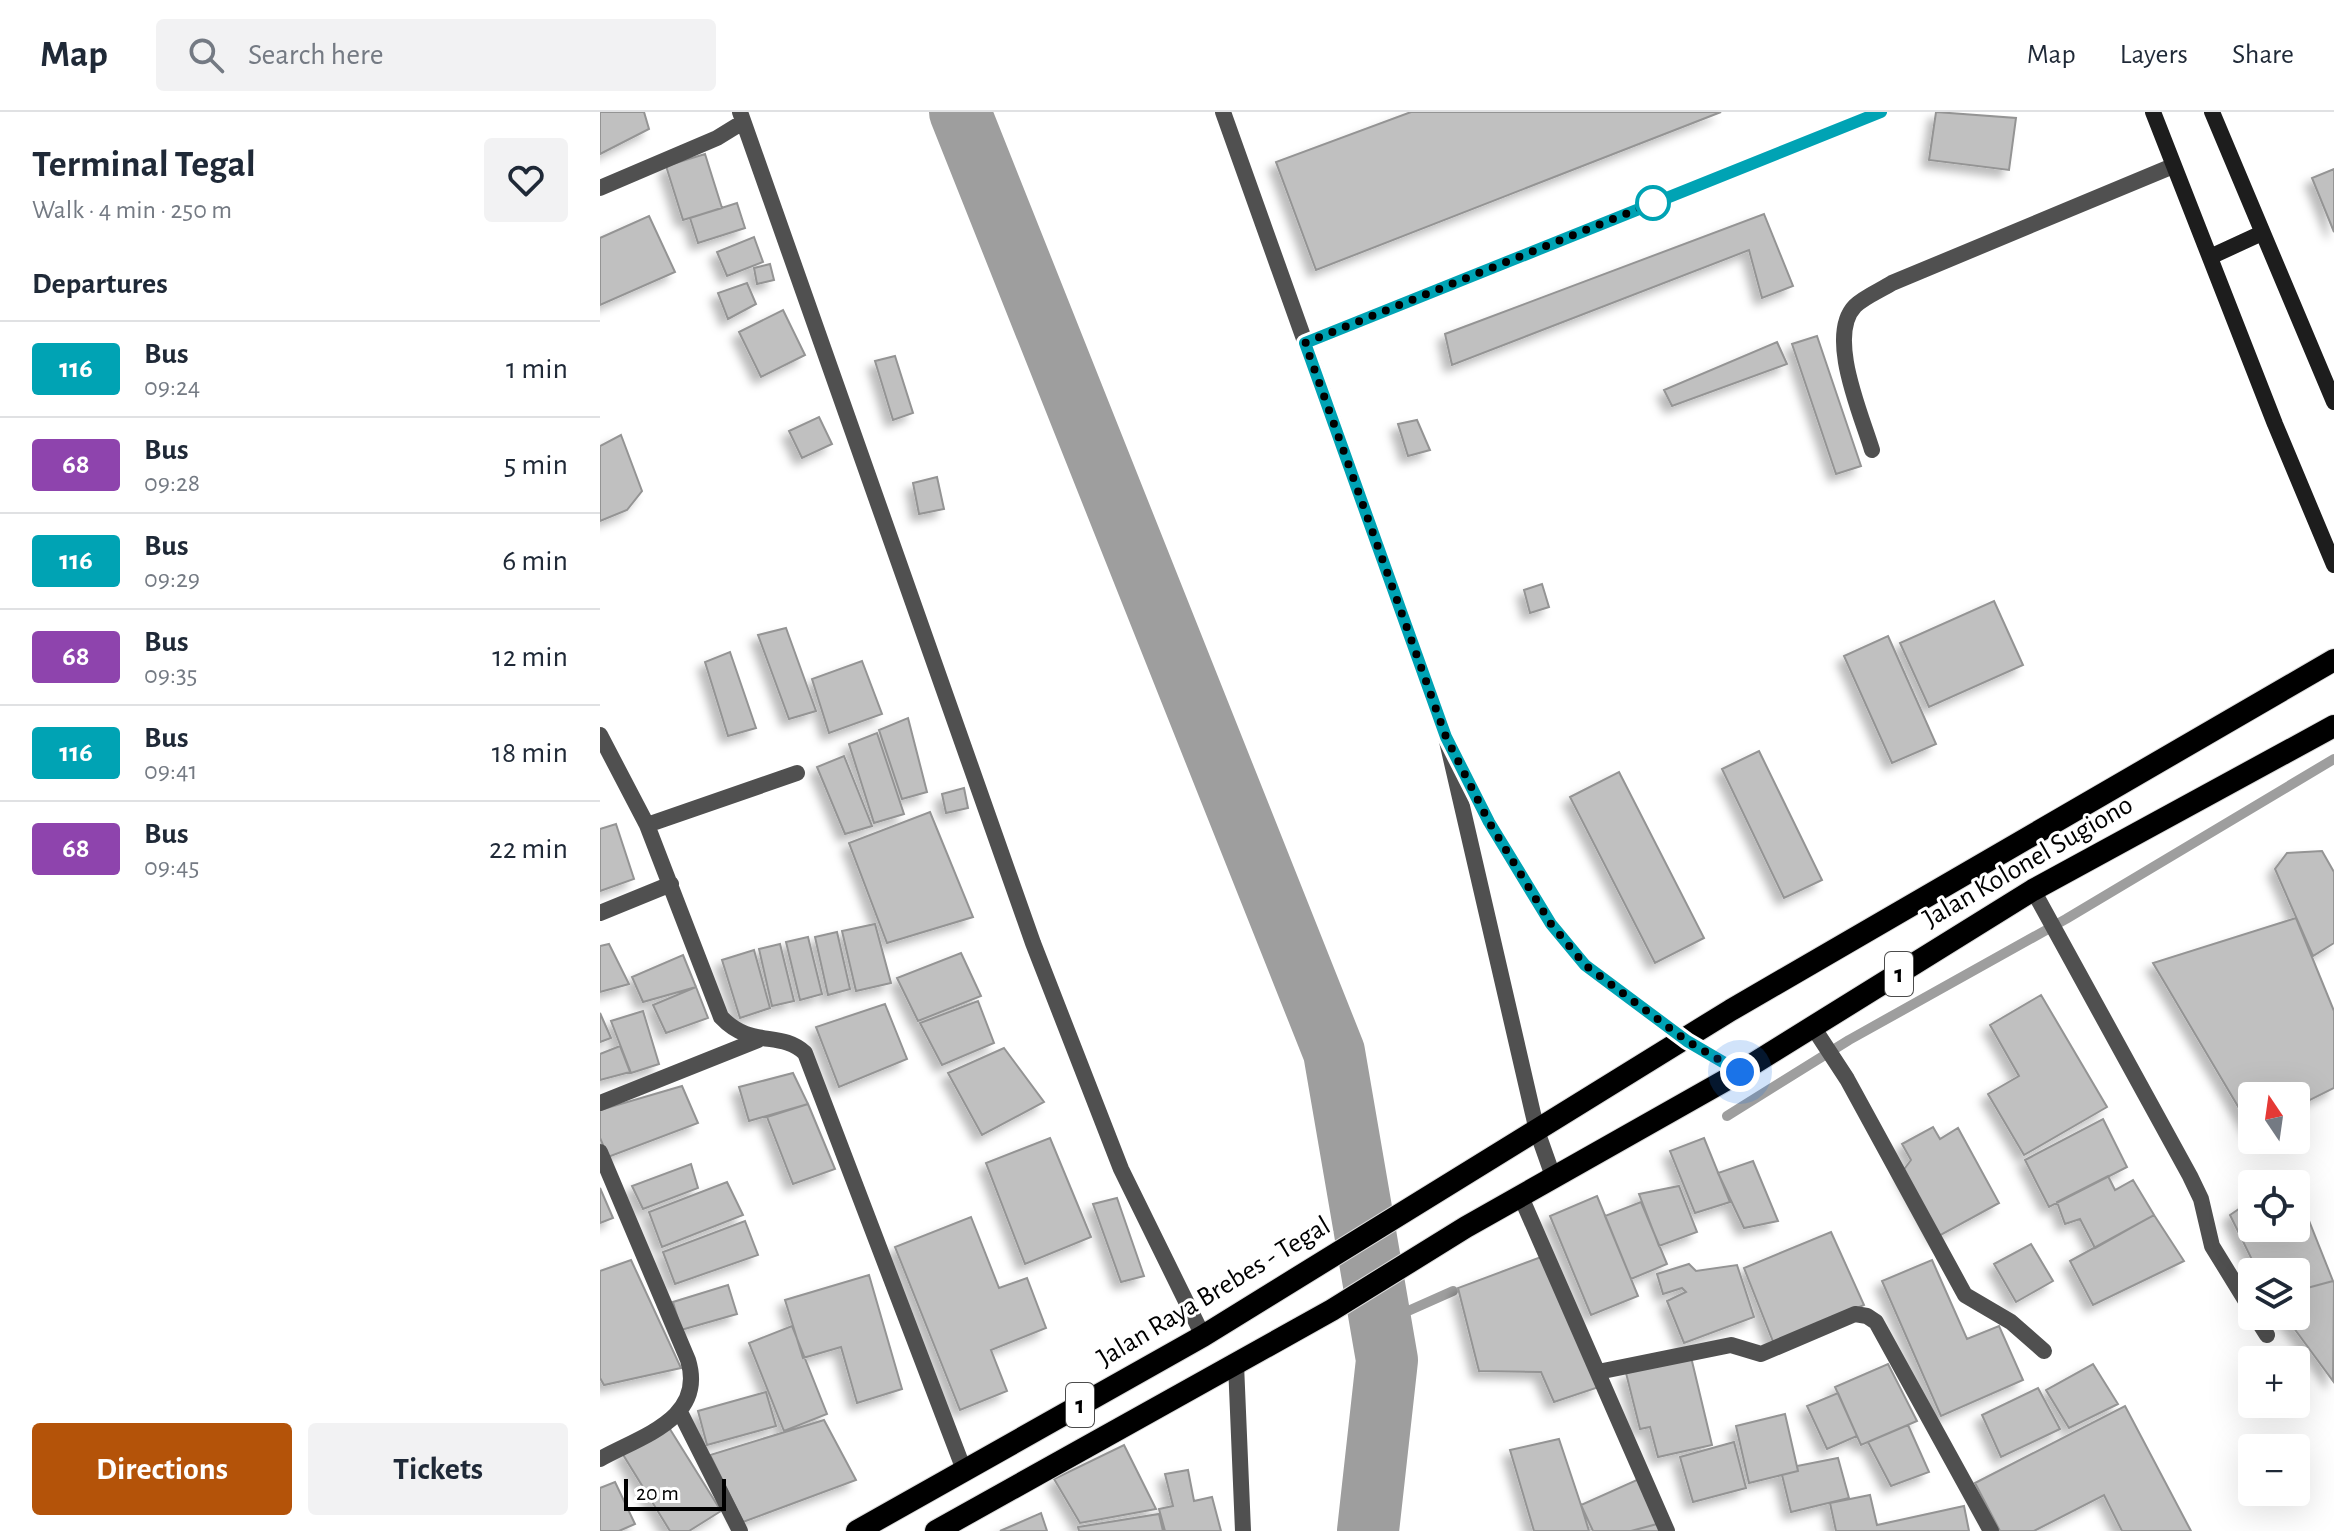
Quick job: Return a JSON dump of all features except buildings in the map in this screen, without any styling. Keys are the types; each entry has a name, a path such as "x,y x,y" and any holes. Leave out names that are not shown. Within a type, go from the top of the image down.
{"highway":[{"name":"Jalan Kolonel Sugiono","path":"1472,1169 1687,1041 1731,1010 2334,660"},
{"name":"Jalan Kolonel Sugiono","path":"1236,1364 1332,1310 1466,1227 1740,1072 1818,1034 2033,890 2334,726"},
{"name":"Jalan Raya Brebes - Tegal","path":"857,1531 1203,1336 1472,1169"},
{"name":"1","path":"936,1531 1236,1364"}],"main road":[{"path":"2153,112 2334,565"},
{"path":"2212,112 2334,402"},
{"path":"2210,257 2262,233"}],"street":[{"path":"1223,112 1446,737 1537,1131 1554,1179"},
{"path":"1305,343 1881,112"},
{"path":"600,188 717,138 741,117 1033,943 1121,1169 1203,1336"},
{"path":"1872,450 1843,353 1845,324 1855,307 1892,283 2173,166"},
{"path":"600,735 647,825 721,1017 739,1033 758,1040 790,1042 805,1053 812,1067 964,1470"},
{"path":"1446,737 1489,822 1551,924 1585,965 1687,1041 1740,1072"},
{"path":"647,825 797,773"},
{"path":"600,913 671,884"},
{"path":"2033,890 2190,1176 2201,1199 2212,1246 2238,1288"},
{"path":"1818,1034 1847,1079 1965,1295 2011,1322 2044,1351"},
{"path":"600,1103 758,1040"},
{"path":"600,1152 688,1360 689,1397 681,1414 600,1459"},
{"path":"1521,1197 1667,1531"},
{"path":"1598,1372 1731,1345 1761,1354 1855,1314 1867,1316 1876,1322 1991,1531"},
{"path":"2264,1330 2267,1335"},
{"path":"1236,1364 1243,1531"},
{"path":"681,1414 740,1531"}],"waterway":[{"path":"960,112 1334,1052 1387,1360 1368,1531"},
{"path":"1727,1116 1849,1040 2066,919 2334,759"},
{"path":"1381,1323 1453,1291"}],"bus line":[{"name":"116","path":"1740,1072 1687,1041 1585,965 1551,924 1489,822 1446,737 1305,343 1881,112"}],"route":[{"path":"1653,203 1305,343 1446,737 1489,822 1551,924 1585,965 1687,1041 1740,1072"}]}
